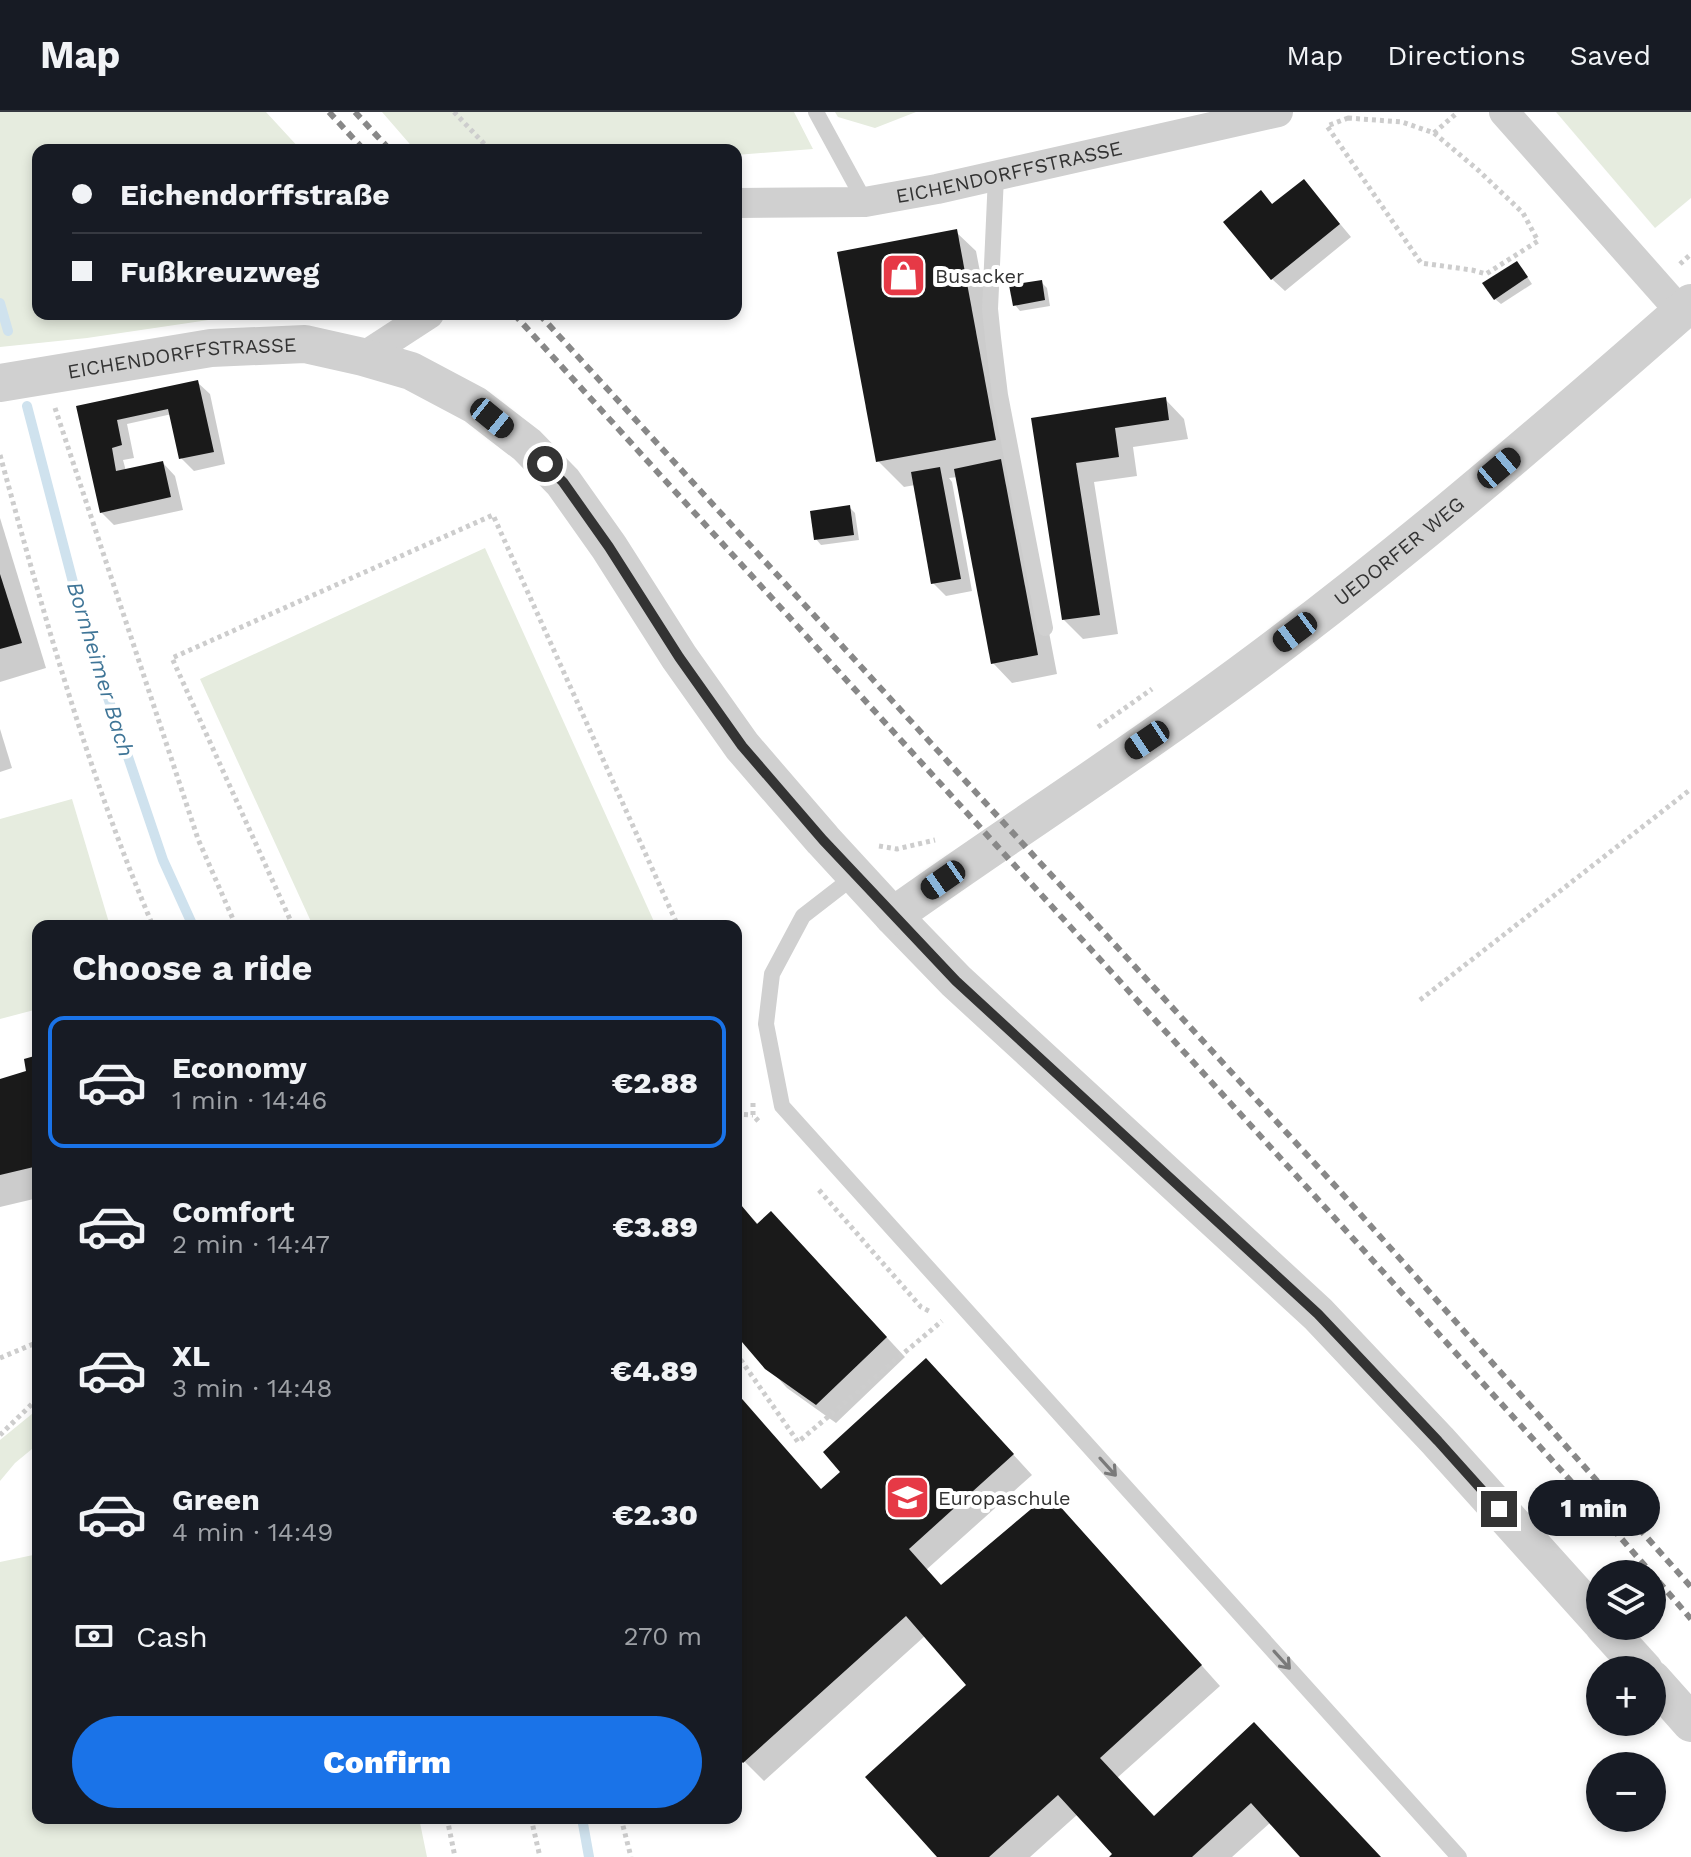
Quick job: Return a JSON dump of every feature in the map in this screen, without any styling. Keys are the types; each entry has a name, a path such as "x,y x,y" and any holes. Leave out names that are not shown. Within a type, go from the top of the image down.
{"street":[{"name":"EICHENDORFFSTRASSE","path":"742,203 865,202 996,176 1278,112"},
{"path":"1504,112 1686,308"},
{"name":"UEDORFER WEG","path":"893,916 1198,705 1343,595 1476,488 1686,308"},
{"path":"363,357 420,320"},
{"name":"EICHENDORFFSTRASSE","path":"0,383 211,348 305,344 411,371 475,405 527,445 563,482 742,746 893,916 956,981 1318,1314 1586,1605"},
{"path":"1617,1640 1631,1656"},
{"path":"1666,1695 1691,1723"}],"lane":[{"path":"816,112 865,202"},
{"path":"996,176 990,309 993,338 1000,395 1045,628"},
{"path":"856,875 803,916 772,974 766,1024 782,1106 1459,1857"}],"path":[{"path":"454,112 484,144"},
{"path":"1434,133 1458,112"},
{"path":"1348,118 1402,122 1434,133 1523,213 1538,241 1486,274 1421,263 1327,126 1348,118"},
{"path":"50,375 55,413 198,839 233,920"},
{"path":"0,455 36,588 86,752 125,861 150,920"},
{"path":"290,920 172,658 493,515 675,920"},
{"path":"1420,1000 1691,789"},
{"path":"742,1114 753,1115"},
{"path":"742,1362 798,1442 946,1318"},
{"path":"0,1358 32,1345"},
{"path":"0,1435 32,1404"},
{"path":"448,1824 455,1857"},
{"path":"532,1824 540,1857"},
{"path":"623,1824 631,1857"}],"shaded area":[{"path":"0,112 266,112 295,144 32,144 32,320 208,320 0,347"},
{"path":"382,112 794,112 813,149 742,155 742,144 410,144"},
{"path":"835,112 916,112 875,128 838,117"},
{"path":"1556,112 1691,112 1691,198 1655,228"},
{"path":"485,548 653,920 310,920 200,679"},
{"path":"72,799 108,920 32,920 32,1011 0,1019 0,819"},
{"path":"32,1414 32,1449 0,1481 0,1440"},
{"path":"32,1555 32,1824 420,1824 427,1857 0,1857 0,1562"}],"building":[{"path":"1304,179 1340,224 1271,280 1223,222 1261,190 1272,204"},
{"path":"957,229 996,440 876,462 837,252"},
{"path":"1517,261 1528,277 1494,300 1482,283"},
{"path":"1042,280 1045,300 1013,306 1009,285"},
{"path":"198,380 214,452 179,459 168,409 117,420 122,445 112,448 116,471 163,461 171,497 100,513 76,406"},
{"path":"1166,397 1169,420 1115,428 1119,457 1076,463 1100,615 1062,620 1031,418"},
{"path":"1001,459 1038,655 991,664 954,469"},
{"path":"940,467 961,579 931,584 911,472"},
{"path":"850,505 854,535 814,540 810,511"},
{"path":"0,574 22,643 0,649"},
{"path":"32,1057 32,1167 0,1175 0,1079 26,1071 24,1059"},
{"path":"742,1206 757,1224 771,1211 887,1337 816,1405 765,1369 742,1342"},
{"path":"926,1358 1014,1454 909,1549 941,1585 1049,1494 1202,1665 1100,1758 1154,1816 1254,1722 1381,1857 1300,1857 1251,1803 1192,1857 1109,1857 1112,1854 1058,1795 989,1857 937,1857 865,1777 966,1685 906,1616 743,1763 742,1399 821,1489 840,1472 823,1452"}],"waterway":[{"name":"Bornheimer Bach","path":"0,303 8,331"},
{"name":"Bornheimer Bach","path":"27,406 87,636 163,860 190,920"},
{"name":"Bornheimer Bach","path":"583,1824 589,1857"}],"railway":[{"path":"329,112 358,144"},
{"path":"355,112 384,144"},
{"path":"519,320 1323,1205 1691,1619"},
{"path":"544,320 1339,1190 1691,1587"}],"place":[{"name":"Busacker","path":"904,276"},
{"name":"Europaschule","path":"907,1498"}],"route":[{"path":"545,464 563,482 609,547 679,657 742,746 823,840 956,981 1318,1314 1499,1509"}]}
